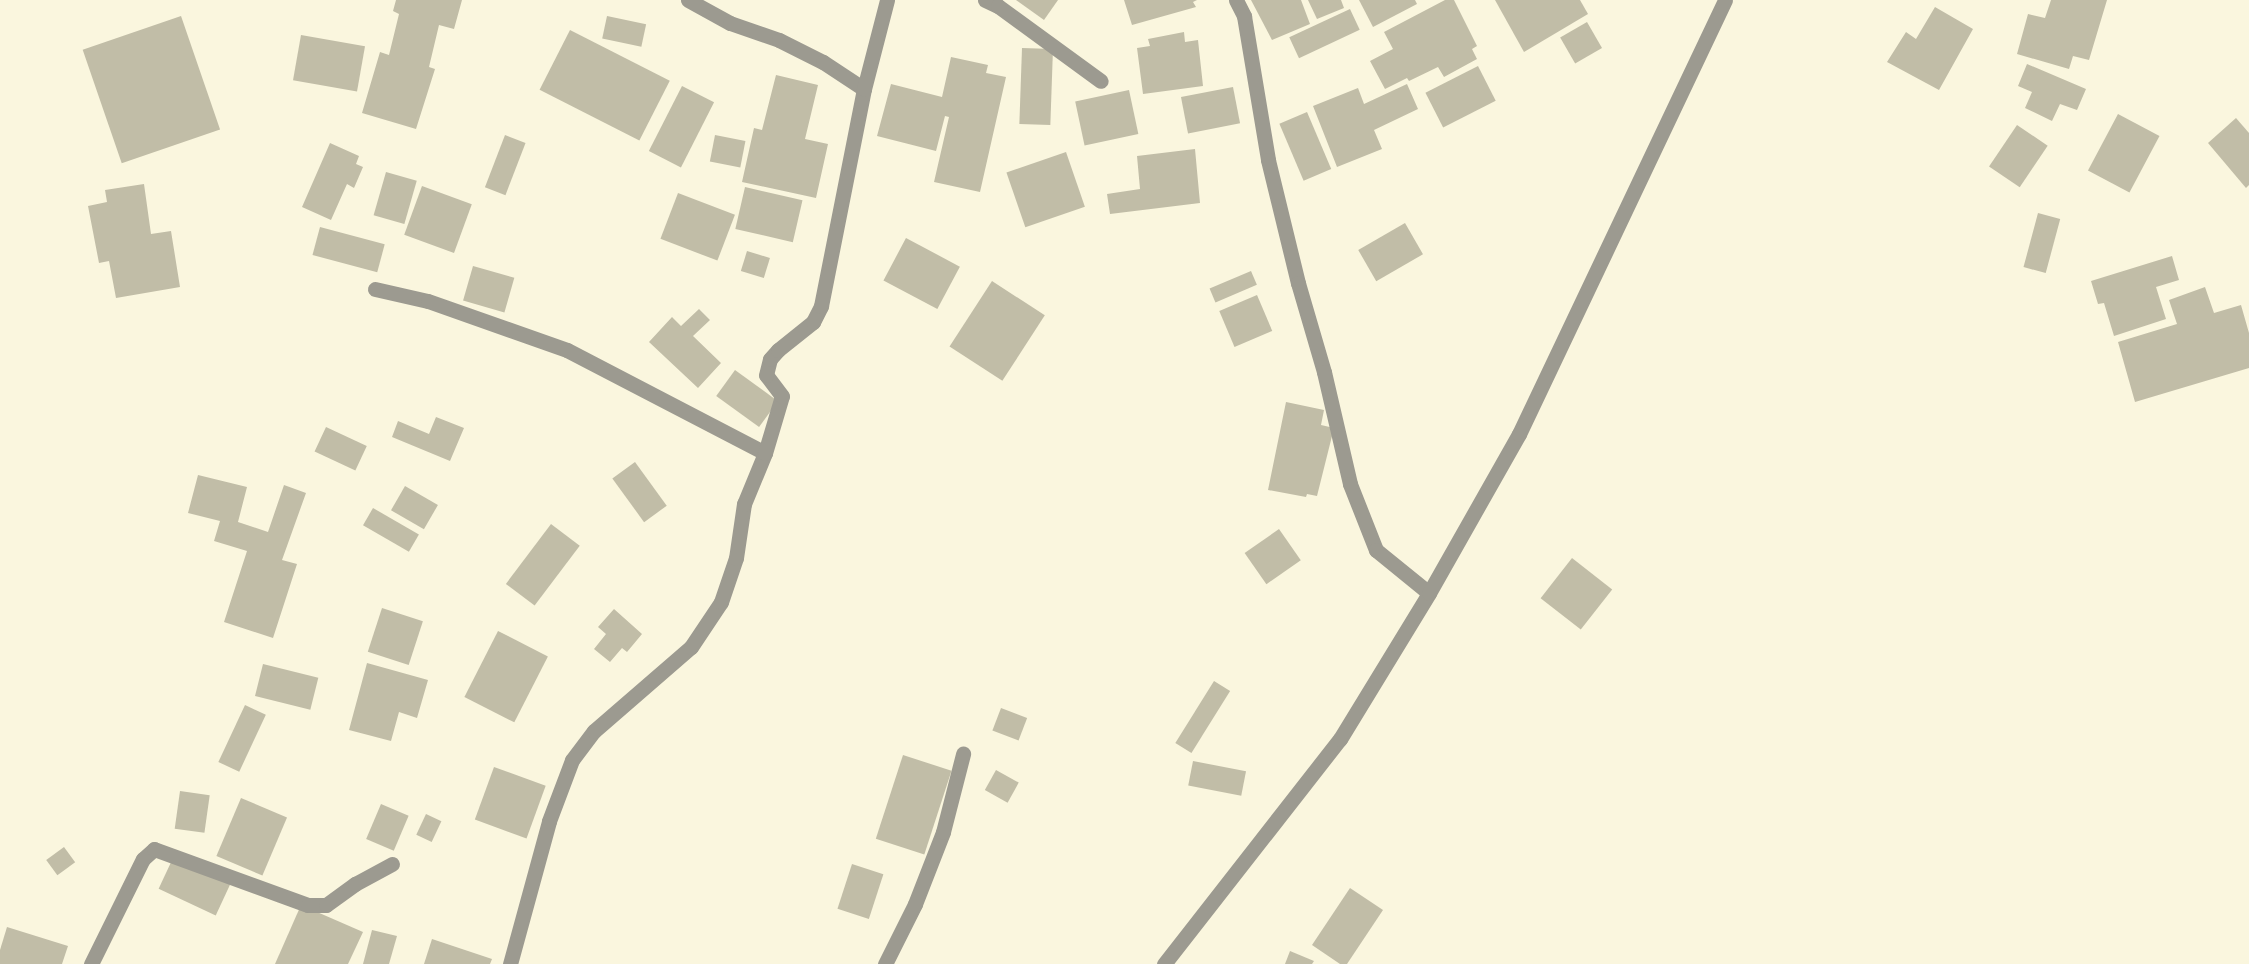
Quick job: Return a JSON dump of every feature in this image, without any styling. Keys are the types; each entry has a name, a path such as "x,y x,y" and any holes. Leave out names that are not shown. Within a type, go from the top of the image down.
{"street":[{"path":"688,0 730,22 779,39 824,62 864,89"},
{"path":"510,964 549,821 572,760 594,731 691,647 722,602 736,558 744,504 765,453 782,396 766,375 770,359 813,322 821,306 864,89 887,0"},
{"path":"985,0 998,6 1101,81"},
{"path":"1236,0 1244,16 1268,160 1298,284 1324,372 1350,484 1376,550 1429,593"},
{"path":"1164,964 1340,739 1429,593 1519,434 1725,0"},
{"path":"375,289 428,301 567,350 765,453"},
{"path":"885,964 915,904 943,832 963,754"},
{"path":"91,964 142,859 154,849 308,905 326,905 392,864"}],"building":[{"path":"396,0 462,0 454,29 439,25 429,67 435,69 416,129 362,113 380,52 389,55 399,14 393,11"},
{"path":"1016,0 1058,0 1044,20"},
{"path":"1124,0 1197,0 1193,2 1196,7 1132,25"},
{"path":"1251,0 1301,0 1310,24 1272,40"},
{"path":"1308,0 1341,0 1344,8 1317,19"},
{"path":"1359,0 1415,0 1417,4 1373,27"},
{"path":"1445,0 1454,0 1477,46 1472,49 1477,59 1444,77 1438,67 1409,81 1407,78 1385,89 1370,61 1393,49 1384,32"},
{"path":"1495,0 1580,0 1588,14 1524,52"},
{"path":"2051,0 2107,0 2089,60 2073,56 2069,69 2017,54 2028,14 2045,18"},
{"path":"1935,7 1973,29 1939,90 1887,62 1906,32 1916,39"},
{"path":"1350,9 1360,30 1299,58 1289,37"},
{"path":"181,16 220,129 122,163 83,50"},
{"path":"607,16 646,24 641,47 602,38"},
{"path":"1587,22 1602,48 1575,63 1560,38"},
{"path":"570,30 670,81 639,141 540,90"},
{"path":"1184,32 1185,42 1198,40 1203,86 1143,94 1137,48 1150,46 1148,39"},
{"path":"301,35 365,46 357,92 293,80"},
{"path":"1022,48 1053,49 1050,125 1019,124"},
{"path":"951,57 988,65 986,73 1006,77 980,192 934,182 949,117 945,116 936,151 877,136 891,84 942,97"},
{"path":"2027,64 2086,89 2077,110 2060,104 2052,121 2025,108 2032,92 2018,86"},
{"path":"1478,66 1496,101 1443,128 1425,93"},
{"path":"776,75 818,85 805,139 828,144 816,198 742,182 754,128 762,130"},
{"path":"1407,84 1418,109 1374,130 1382,149 1337,167 1313,106 1358,88 1364,104"},
{"path":"682,86 714,102 681,167 649,151"},
{"path":"1233,87 1240,123 1188,133 1181,97"},
{"path":"1129,90 1138,134 1085,145 1075,101"},
{"path":"1307,112 1331,169 1304,181 1279,124"},
{"path":"2118,114 2159,136 2129,193 2088,171"},
{"path":"2236,118 2249,133 2249,185 2246,188 2208,143"},
{"path":"2017,125 2048,146 2020,187 1989,166"},
{"path":"505,135 526,143 505,195 485,187"},
{"path":"715,135 745,141 740,167 710,162"},
{"path":"330,143 359,156 356,164 363,167 354,188 347,184 331,220 302,207"},
{"path":"1195,149 1200,203 1110,214 1107,194 1140,189 1137,156"},
{"path":"1066,152 1085,207 1025,227 1006,173"},
{"path":"386,172 417,181 404,224 374,215"},
{"path":"144,184 151,234 171,231 180,287 116,298 109,261 99,263 88,206 107,202 105,190"},
{"path":"422,186 472,204 454,253 404,235"},
{"path":"745,187 802,200 793,242 735,229"},
{"path":"678,193 735,215 717,261 660,239"},
{"path":"2038,213 2060,219 2046,273 2024,267"},
{"path":"1405,223 1423,254 1376,281 1358,250"},
{"path":"320,227 385,244 377,272 312,255"},
{"path":"906,238 960,267 937,309 883,280"},
{"path":"747,251 770,258 764,278 741,271"},
{"path":"2172,256 2179,280 2156,287 2166,319 2114,336 2104,303 2098,304 2091,281"},
{"path":"473,266 514,278 504,312 463,301"},
{"path":"1251,271 1257,285 1215,302 1210,289"},
{"path":"992,281 1045,315 1002,381 950,346"},
{"path":"2205,287 2214,313 2241,305 2249,333 2249,368 2135,402 2118,342 2177,324 2169,300"},
{"path":"1257,295 1272,331 1234,347 1219,311"},
{"path":"699,309 710,320 693,336 721,363 698,388 649,342 672,317 681,326"},
{"path":"735,370 778,401 759,427 716,396"},
{"path":"1286,402 1324,410 1321,425 1334,428 1317,496 1307,494 1306,497 1268,490"},
{"path":"436,417 464,428 450,461 392,437 398,421 429,434"},
{"path":"326,427 367,446 355,470 315,451"},
{"path":"635,462 667,506 644,522 612,478"},
{"path":"198,475 247,487 238,522 268,532 284,485 306,493 282,560 297,564 273,638 224,622 247,551 214,541 220,521 188,513"},
{"path":"405,486 438,505 424,529 391,510"},
{"path":"373,508 419,534 409,552 363,525"},
{"path":"551,524 580,546 535,606 506,584"},
{"path":"1279,529 1301,560 1266,584 1245,553"},
{"path":"1572,558 1612,589 1581,630 1541,598"},
{"path":"382,608 423,621 409,665 368,652"},
{"path":"614,609 642,634 627,652 622,648 610,662 594,649 606,634 598,627"},
{"path":"498,631 548,656 514,722 464,697"},
{"path":"367,663 428,680 417,718 399,712 391,741 349,730"},
{"path":"263,664 318,678 310,710 255,696"},
{"path":"1214,681 1230,691 1191,753 1175,743"},
{"path":"245,705 266,715 239,772 218,762"},
{"path":"1001,708 1027,718 1019,740 992,730"},
{"path":"903,755 952,771 924,854 876,839"},
{"path":"1193,761 1246,771 1241,796 1188,786"},
{"path":"494,767 546,786 527,838 475,820"},
{"path":"996,770 1019,783 1008,803 985,790"},
{"path":"180,791 210,795 204,833 175,829"},
{"path":"241,798 287,818 262,876 216,856"},
{"path":"381,804 409,816 394,851 366,839"},
{"path":"426,814 441,821 432,842 416,835"},
{"path":"64,847 75,862 57,875 46,860"},
{"path":"173,858 230,885 216,915 159,889"},
{"path":"852,864 883,874 869,919 837,909"},
{"path":"1350,888 1383,910 1347,964 1340,964 1312,945"},
{"path":"301,905 363,932 348,964 275,964"},
{"path":"7,927 68,946 62,964 0,964 0,950"},
{"path":"372,930 397,936 389,964 363,964"},
{"path":"432,939 492,959 490,964 424,964"},
{"path":"1290,951 1314,961 1312,964 1285,964"}]}
